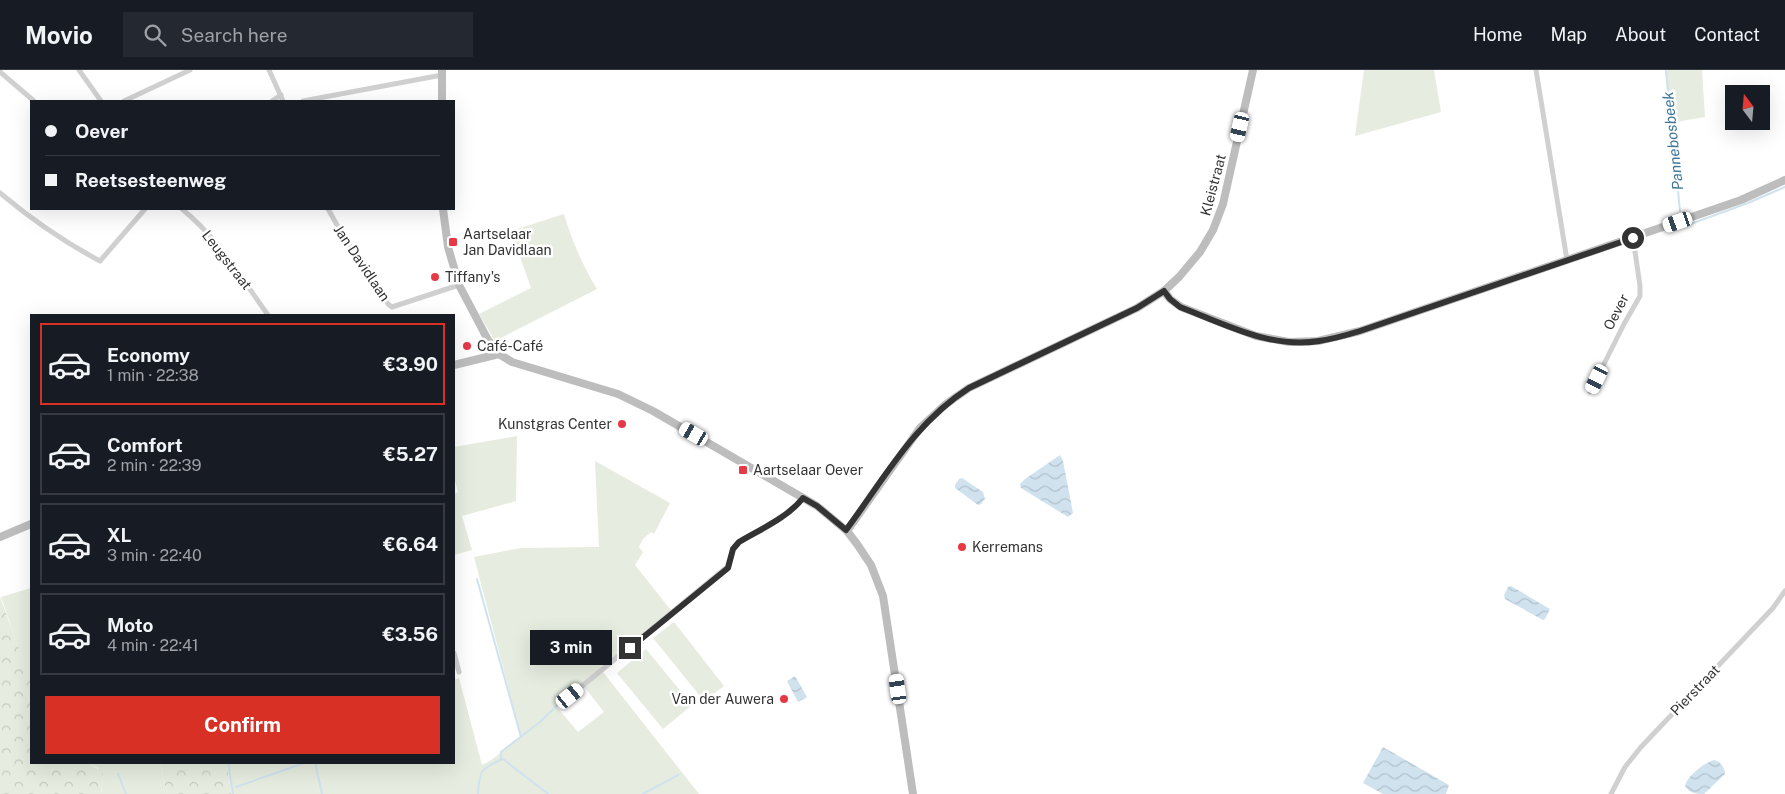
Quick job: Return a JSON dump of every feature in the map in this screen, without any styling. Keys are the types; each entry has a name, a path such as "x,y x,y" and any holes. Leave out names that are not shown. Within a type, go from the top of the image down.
{"street":[{"path":"79,70 100,100"},
{"path":"126,100 190,70"},
{"path":"269,70 283,100"},
{"name":"Kleistraat","path":"1164,291 1190,265 1214,230 1223,204 1253,70"},
{"path":"1536,70 1567,260"},
{"path":"0,72 33,100"},
{"path":"307,100 442,73 442,100"},
{"path":"274,100 281,95"},
{"path":"846,530 913,437 946,404 969,388 1137,308 1164,291 1180,307 1256,336 1289,342 1318,341 1360,331 1633,238 1741,200 1785,180"},
{"path":"0,193 34,220 76,248 100,261 144,210"},
{"name":"Leugstraat","path":"183,210 194,219 224,254 267,314"},
{"name":"Jan Davidlaan","path":"329,210 388,304 392,307 459,285"},
{"path":"444,210 448,246 459,285 481,330 499,354 512,362 618,394 654,411 817,506 846,530 871,565 883,596 913,794"},
{"name":"Oever","path":"1590,392 1640,296 1633,238"},
{"path":"455,366 499,354"},
{"path":"570,696 728,568 733,549 739,542 786,515 803,498"},
{"path":"0,537 30,524"},
{"name":"Pierstraat","path":"1611,794 1625,767 1641,747 1773,608 1785,591"},
{"path":"455,657 459,672"}],"green space":[{"path":"1364,70 1434,70 1441,112 1355,136"},
{"path":"1665,70 1702,70 1705,117 1670,123"},
{"path":"564,214 570,234 597,289 495,341 479,314 531,288 511,231"},
{"path":"517,436 516,501 462,516 472,550 455,555 455,494 458,492 455,481 455,447"},
{"path":"595,461 670,503 654,534 651,532 643,539 639,547 643,552 635,565 674,614 603,672 699,794 231,794 227,764 455,764 455,680 459,678 482,765 521,736 474,557 521,548 599,547","holes":["583,685 604,712 578,732 556,706"]},
{"path":"30,588 30,681 1,597"},
{"path":"0,597 30,678 30,764 90,764 101,771 104,777 101,785 102,794 0,794"},
{"path":"674,622 724,686 704,701 653,638"},
{"path":"646,649 692,705 663,729 617,673"},
{"path":"90,764 160,764 167,794 102,794 101,785 104,777 98,768"},
{"path":"160,764 227,764 231,794 167,794"}],"water":[{"path":"1060,455 1063,461 1073,513 1068,517 1021,488 1020,484"},
{"path":"962,478 983,492 985,499 981,504 978,505 955,488 959,479"},
{"path":"1511,586 1550,609 1545,619 1543,620 1505,599 1504,595 1508,587"},
{"path":"795,676 807,697 798,702 787,681"},
{"path":"1383,747 1449,785 1446,794 1383,794 1363,783"},
{"path":"1714,760 1722,765 1725,774 1704,794 1691,792 1685,786 1686,782 1692,774"}],"waterway":[{"name":"Pannebosbeek","path":"1666,70 1680,211"},
{"name":"Pannebosbeek","path":"1684,225 1748,203 1785,187"},
{"path":"477,579 521,737"},
{"path":"501,759 501,752 540,722 566,697"},
{"path":"478,794 479,780 483,771 490,765 503,759 548,794"},
{"path":"228,764 233,794"},
{"path":"236,787 301,764"},
{"path":"315,764 322,794"},
{"path":"118,774 126,794"},
{"path":"643,794 678,775"}],"place":[{"name":"Aartselaar Jan Davidlaan","path":"453,242"},
{"name":"Tiffany's","path":"435,277"},
{"name":"Café-Café","path":"467,346"},
{"name":"Kunstgras Center","path":"622,424"},
{"name":"Aartselaar Oever","path":"743,470"},
{"name":"Kerremans","path":"962,547"},
{"name":"Van der Auwera","path":"784,699"}],"route":[{"path":"630,648 728,568 733,549 739,542 786,515 803,498 817,506 846,530 920,428 946,404 969,388 1137,308 1164,291 1180,307 1256,336 1289,342 1318,341 1360,331 1633,238"}]}
